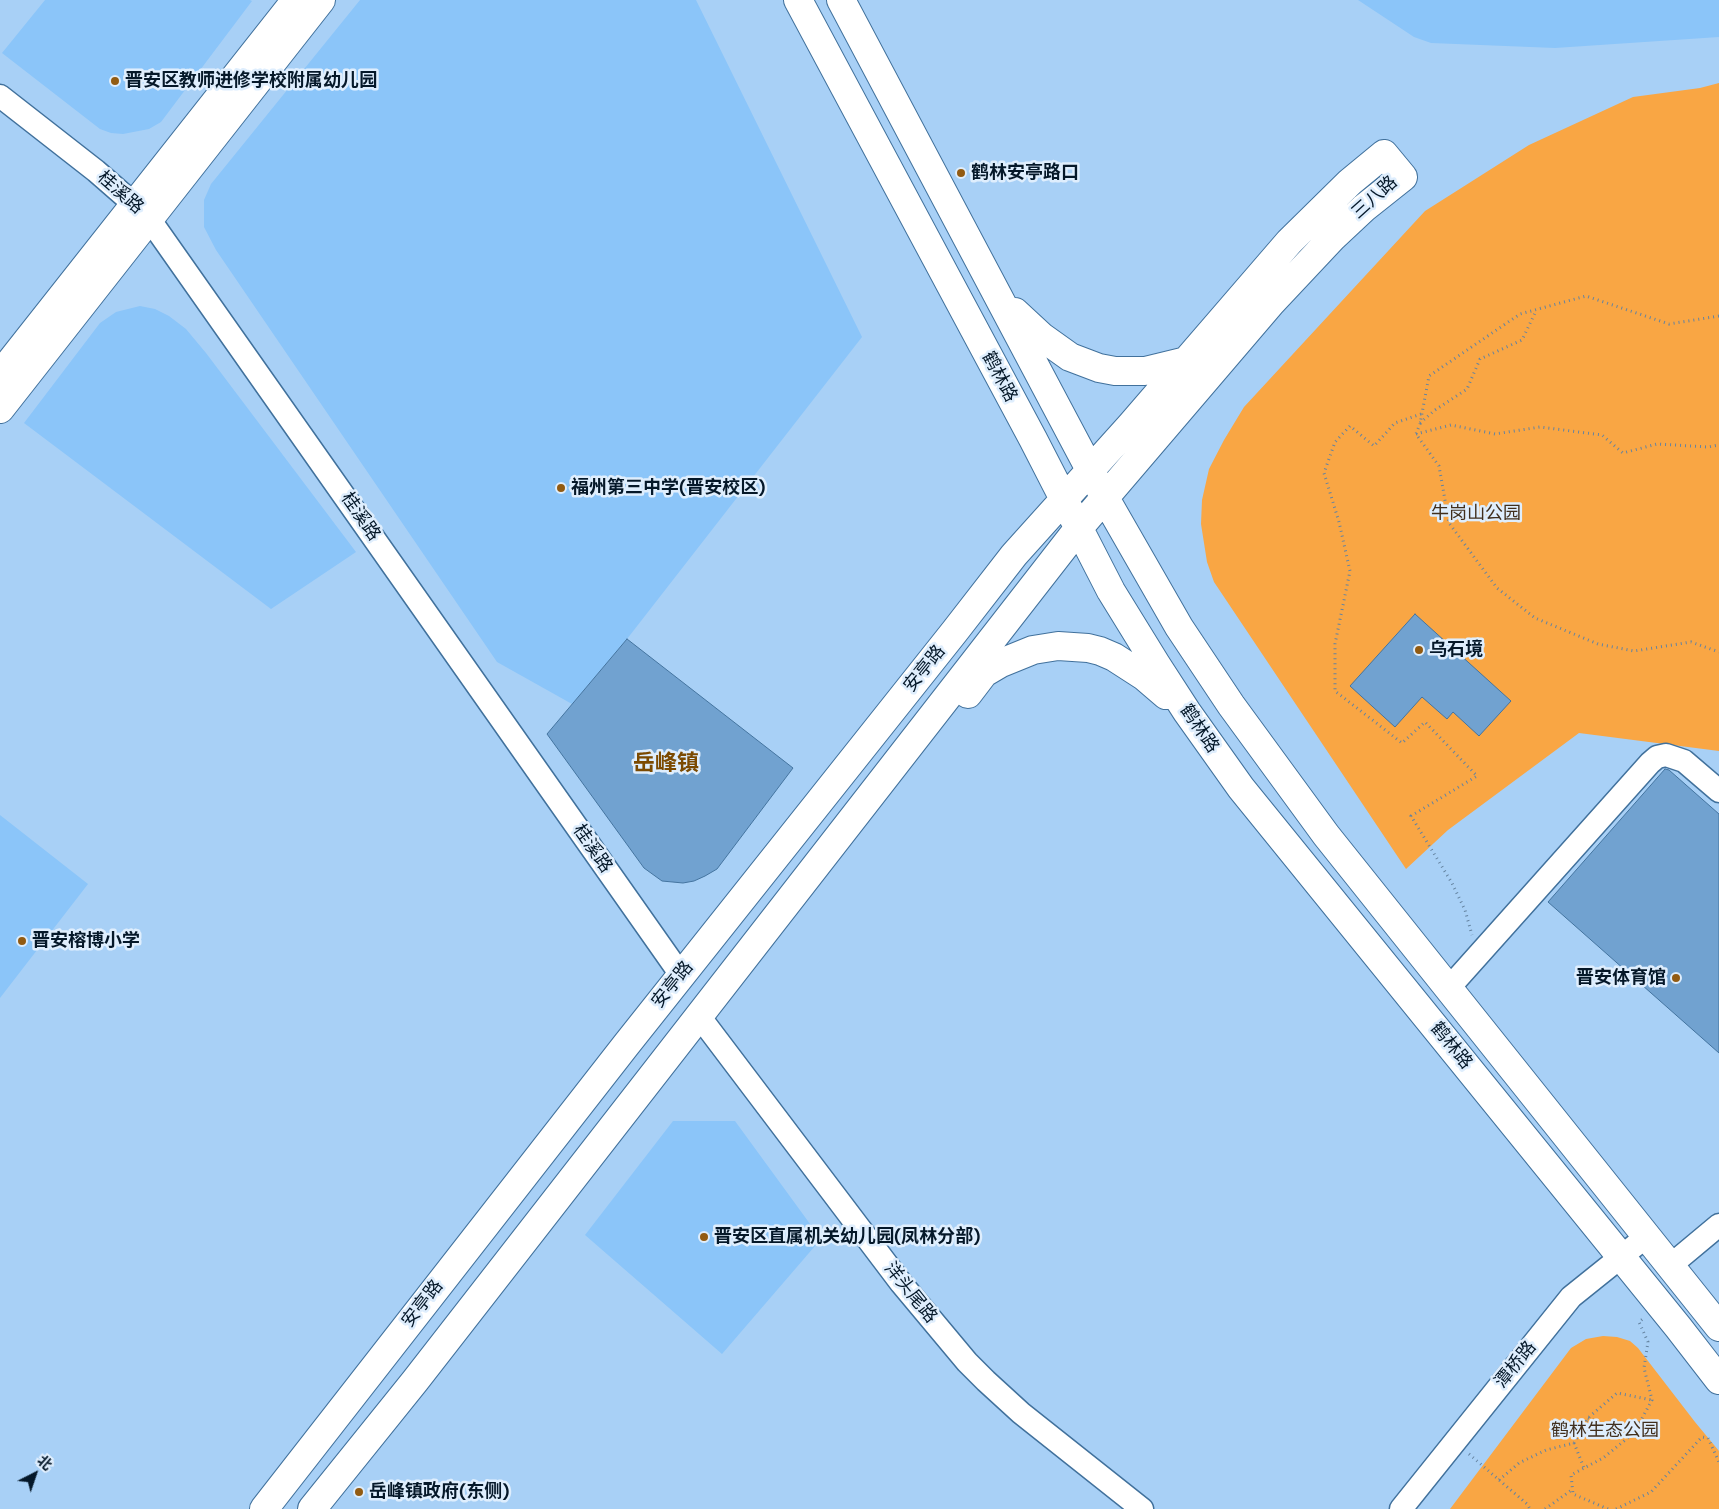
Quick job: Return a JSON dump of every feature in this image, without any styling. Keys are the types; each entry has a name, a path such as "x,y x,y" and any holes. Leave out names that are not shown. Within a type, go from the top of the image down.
{"main road":[{"path":"0,409 296,0"},
{"path":"0,375 142,212 321,0"},
{"name":"鹤林路","path":"798,0 1112,592 1187,712 1241,788 1622,1257 1719,1380"},
{"name":"鹤林路","path":"841,0 1106,498 1179,627 1230,705 1326,835 1719,1327"},
{"name":"三八路","path":"1091,469 1289,242 1350,182 1384,154 1403,177 1364,208 1333,237 1271,303 1106,498"},
{"path":"998,294 1028,326 1058,349 1098,368 1145,371 1186,361"},
{"name":"安亭路","path":"264,1509 681,975 943,647 1014,555 1091,469"},
{"name":"安亭路","path":"312,1509 415,1381 1078,529 1106,498"},
{"path":"855,815 884,796 984,673 1019,654 1058,646 1100,651 1114,657 1145,677 1187,712"}],"street":[{"name":"桂溪路","path":"0,96 142,212 681,975"},
{"path":"1448,988 1657,757 1666,755 1684,761 1719,791"},
{"name":"洋头尾路","path":"699,1016 901,1283 967,1362 1021,1413 1142,1509"},
{"path":"1671,1265 1719,1225"},
{"name":"潭桥路","path":"1401,1509 1571,1297 1647,1236"}],"path":[{"path":"1416,434 1420,424 1429,376 1520,314 1586,296 1669,324 1719,316"},
{"path":"1420,424 1435,410 1467,389 1480,360 1522,340 1536,310"},
{"path":"1421,414 1395,424 1374,446 1350,426 1335,442 1324,473 1339,522 1350,570 1335,644 1335,691 1402,744 1425,722 1477,776 1411,816 1465,910 1477,955"},
{"path":"1416,434 1451,425 1495,434 1540,427 1602,435 1623,453 1657,444 1708,447 1719,445"},
{"path":"1416,434 1439,466 1449,523 1497,588 1535,618 1598,644 1634,651 1691,642 1719,652"},
{"path":"1608,1509 1573,1494 1571,1475 1603,1458 1634,1433 1652,1400 1644,1368 1648,1342 1639,1322 1659,1304"},
{"path":"1499,1480 1520,1463 1537,1454 1574,1443 1588,1418 1617,1393 1652,1400"},
{"path":"1588,1418 1630,1436"},
{"path":"1616,1509 1651,1492 1702,1437 1708,1438 1719,1462"},
{"path":"1574,1443 1584,1468"},
{"path":"1452,1445 1470,1454 1527,1504 1530,1509"},
{"path":"1545,1509 1573,1489"}],"shaded area":[{"name":"晋安区教师进修学校附属幼儿园","path":"45,0 252,1 161,122 149,129 123,134 111,133 100,129 2,53"},
{"name":"福州第三中学(晋安校区)","path":"360,0 696,0 862,337 627,639 572,704 497,662 216,250 204,227 204,200 211,184"},
{"path":"1358,0 1719,0 1719,37 1555,48 1431,43 1414,37"},
{"path":"140,306 155,309 169,316 186,329 356,552 271,609 24,423 100,323 116,312"},
{"name":"晋安榕博小学","path":"0,815 88,884 0,998"},
{"name":"晋安区直属机关幼儿园(凤林分部)","path":"673,1121 735,1121 821,1239 722,1354 585,1235"}],"green space":[{"name":"牛岗山公园","path":"1719,83 1719,751 1579,733 1448,830 1406,869 1214,582 1207,562 1201,524 1202,500 1209,469 1244,407 1425,211 1529,145 1633,97 1700,88"},
{"name":"鹤林生态公园","path":"1603,1336 1617,1337 1630,1341 1638,1348 1719,1451 1719,1509 1450,1509 1571,1348 1586,1339"}],"building":[{"name":"乌石境","path":"1415,614 1511,701 1479,736 1453,712 1447,719 1422,697 1395,727 1350,686"},
{"path":"627,639 793,768 717,869 694,881 683,883 662,881 644,868 547,734"},
{"name":"晋安体育馆","path":"1665,769 1669,770 1719,814 1719,1053 1548,902"}],"place":[{"name":"晋安区教师进修学校附属幼儿园","path":"115,81"},
{"name":"鹤林安亭路口","path":"961,173"},
{"name":"福州第三中学(晋安校区)","path":"561,488"},
{"name":"乌石境","path":"1419,650"},
{"name":"晋安榕博小学","path":"22,941"},
{"name":"晋安体育馆","path":"1676,978"},
{"name":"晋安区直属机关幼儿园(凤林分部)","path":"704,1237"},
{"name":"岳峰镇政府(东侧)","path":"359,1492"}],"district":[{"name":"岳峰镇","path":"666,764"}]}
